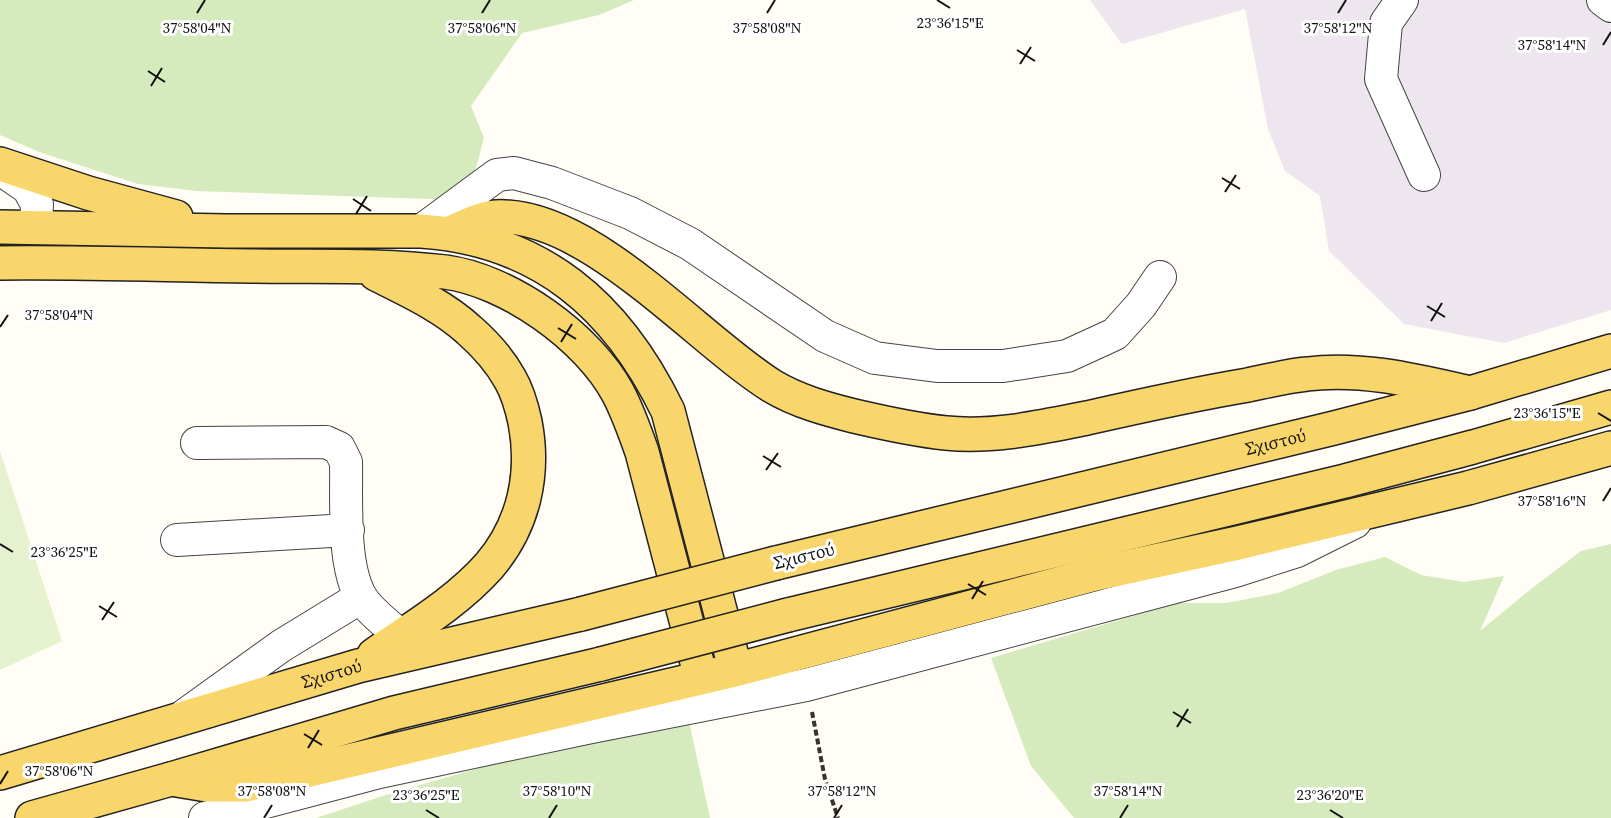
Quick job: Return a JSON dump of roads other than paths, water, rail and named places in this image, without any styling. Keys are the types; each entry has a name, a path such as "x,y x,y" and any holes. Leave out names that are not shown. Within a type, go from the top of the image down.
{"main road":[{"path":"0,167 227,231"},
{"path":"436,232 498,217 531,221 561,232 613,262 666,302 729,356 774,387 819,407 888,424 947,434 1029,430 1308,373 1357,373 1417,381 1470,393"},
{"path":"0,227 436,232 504,247 546,268 596,306 634,350 652,378 668,411 735,670"},
{"path":"0,263 364,267 446,272 485,284 523,301 548,317 587,350 618,392 632,422 642,452 701,677"},
{"path":"358,666 469,586 490,565 510,536 523,505 528,479 530,447 522,411 511,380 494,356 469,330 444,311 364,267"},
{"name":"Σχιστού","path":"0,773 358,666 581,614 776,563 1322,431 1470,393 1611,351"},
{"path":"32,818 394,713 601,664 788,615 1345,481 1611,407"},
{"path":"171,779 207,785 246,785 735,670 1095,574 1478,486 1611,448"}],"street":[{"path":"1402,0 1386,23 1382,79 1424,175"},
{"path":"1604,0 1611,6"},
{"path":"0,167 28,188 37,204 36,226"},
{"path":"436,232 497,175 514,173 552,183 630,213 680,238 825,336 875,358 937,366 1003,366 1067,356 1115,334 1141,305 1160,277"},
{"path":"197,443 326,442 339,448 346,462 348,560 361,597 400,636"},
{"path":"205,818 379,772 806,685 1235,571 1297,551 1381,509"},
{"path":"177,540 348,530"},
{"path":"180,719 281,646 361,597"}]}
